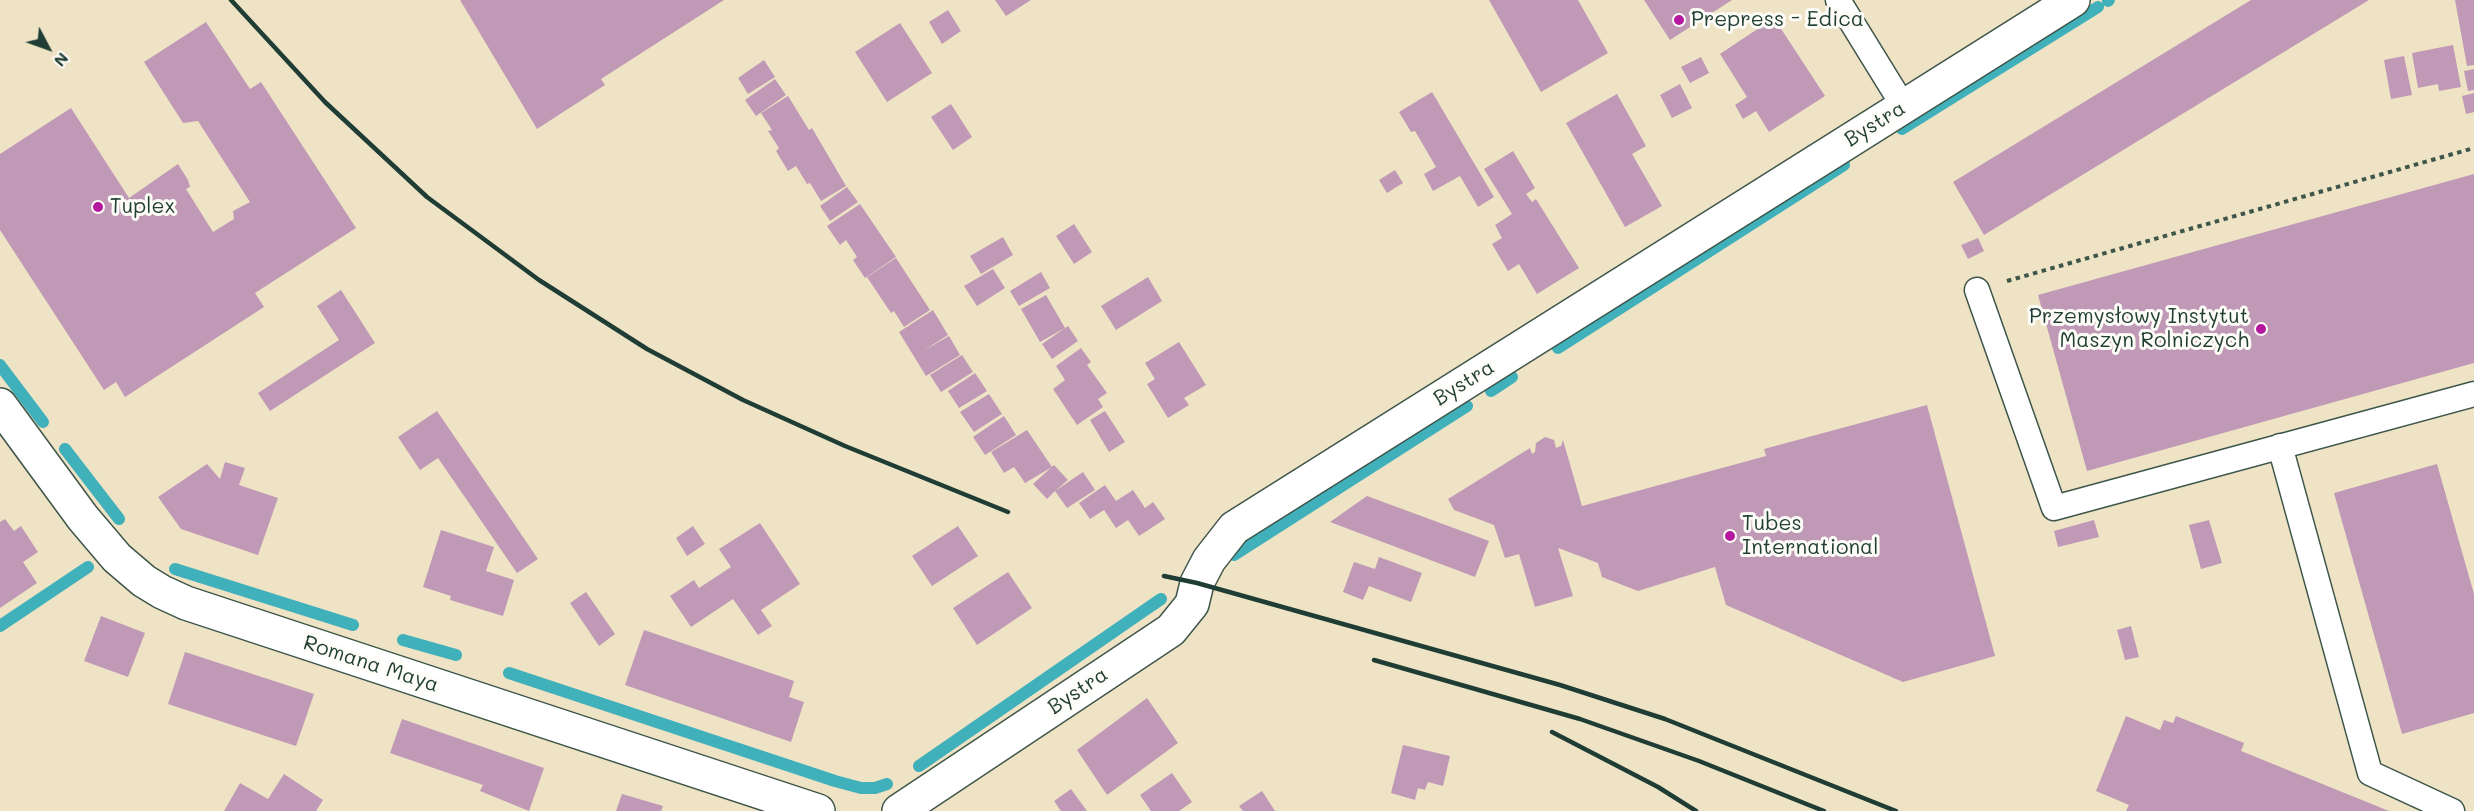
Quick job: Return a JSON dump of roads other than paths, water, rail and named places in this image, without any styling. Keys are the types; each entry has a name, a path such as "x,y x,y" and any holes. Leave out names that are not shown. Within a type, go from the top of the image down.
{"street":[{"name":"Bystra","path":"899,811 1171,630 1192,604 1197,583 1209,560 1234,528 2073,0"},
{"name":"Romana Maya","path":"0,405 83,518 117,558 144,581 162,592 186,603 818,811"}],"lane":[{"path":"1839,0 1904,107"},
{"path":"1977,290 2054,508 2280,446 2473,398"},
{"path":"2280,446 2370,773 2451,811"}],"waterway":[{"path":"1902,129 2098,7"},
{"path":"1558,348 1844,165"},
{"path":"0,365 43,422"},
{"path":"1491,391 1512,377"},
{"path":"1234,555 1467,406"},
{"path":"65,449 119,519"},
{"path":"0,626 88,567"},
{"path":"175,569 353,625"},
{"path":"919,766 1161,599"},
{"path":"403,640 456,655"},
{"path":"509,673 835,781 861,788 875,788 887,784"}],"railway":[{"path":"231,0 325,102 427,197 539,280 647,349 743,400 845,446 1008,512"},
{"path":"1164,576 1197,583 1560,685 1665,719 1896,811"},
{"path":"1374,660 1580,719 1699,761 1824,811"},
{"path":"1552,732 1658,787 1696,811"}],"place":[{"name":"Prepress - Edica","path":"1679,20"},
{"name":"Tuplex","path":"98,207"},
{"name":"Przemysłowy Instytut Maszyn Rolniczych","path":"2261,329"},
{"name":"Tubes International","path":"1730,536"}]}
